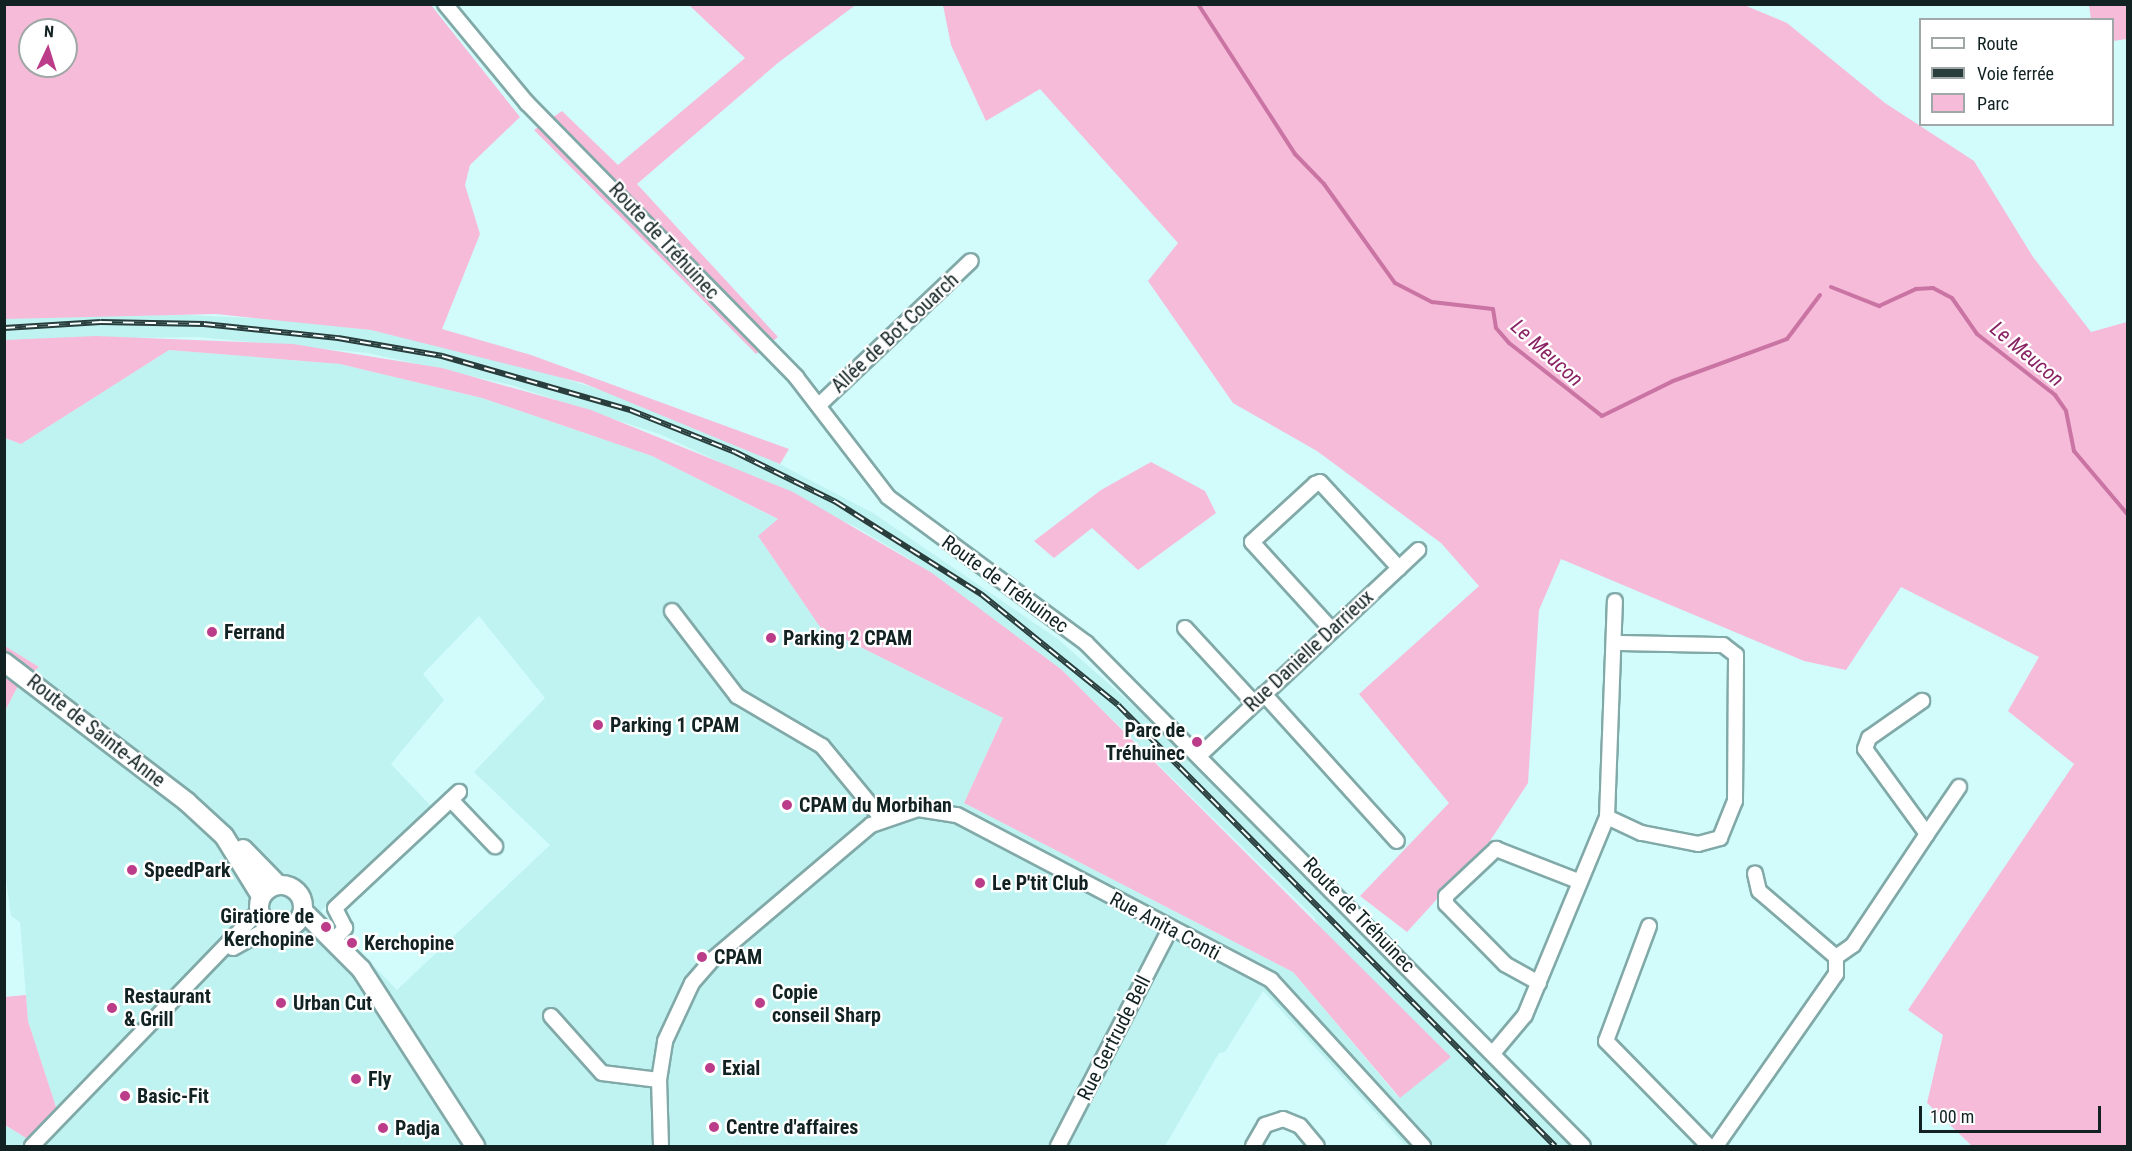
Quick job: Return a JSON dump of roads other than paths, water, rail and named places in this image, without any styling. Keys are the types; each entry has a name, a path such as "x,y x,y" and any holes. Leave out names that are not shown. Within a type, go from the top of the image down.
{"main road":[{"name":"Route de Sainte-Anne","path":"4,662 187,802 222,825 277,884"},
{"name":"Route de Sainte-Anne","path":"187,802 224,836 260,904"},
{"path":"372,987 290,927 271,927 260,904 277,884 297,891 303,911 333,941 372,987 475,1146"},
{"path":"290,927 303,911"}],"street":[{"name":"Route de Tréhuinec","path":"445,4 527,103 645,218 819,405 888,497 1086,643 1200,754 1494,1052 1583,1146"},
{"name":"Allée de Bot Couarch","path":"819,405 971,261"},
{"path":"1332,630 1252,542 1315,484 1320,482 1399,568"},
{"name":"Rue Danielle Darrieux","path":"1200,754 1418,550"},
{"path":"1494,1052 1525,1015 1578,881 1607,817 1615,601"},
{"path":"672,611 737,696 822,746 883,820"},
{"path":"1185,628 1259,698 1397,841"},
{"path":"1607,817 1642,833 1698,843 1720,838 1735,801 1736,655 1723,645 1615,643"},
{"path":"1922,701 1869,738 1865,749 1927,834"},
{"path":"1716,1146 1831,983 1836,957 1853,945 1959,787"},
{"path":"333,941 345,928 335,908 455,796 495,846"},
{"name":"Rue Anita Conti","path":"661,1146 659,1080 669,1030 699,974 871,825 918,809 957,815 1287,992 1423,1146"},
{"path":"1539,983 1505,963 1446,904 1446,896 1496,849 1578,881"},
{"path":"1755,873 1759,891 1836,957"},
{"path":"32,1146 220,956 260,904"},
{"path":"1649,926 1606,1041 1709,1146"},
{"path":"220,956 271,927"},
{"name":"Rue Gertrude Bell","path":"1058,1146 1170,929"},
{"path":"551,1016 602,1073 659,1080"},
{"path":"1253,1146 1265,1125 1283,1119 1300,1126 1317,1146"}],"waterway":[{"name":"Le Meucon","path":"1198,4 1295,154 1324,184 1395,283 1432,302 1493,309 1496,328 1509,343 1602,416 1673,381 1787,339 1820,295"},
{"name":"Le Meucon","path":"1831,287 1879,306 1916,289 1933,288 1952,298 1977,334 2055,395 2066,411 2074,451 2128,515"}],"railway":[{"path":"4,328 101,322 204,324 338,338 442,356 630,410 735,452 836,502 981,594 1118,705 1555,1146"}],"place":[{"name":"Ferrand","path":"212,632"},
{"name":"Parking 2 CPAM","path":"771,638"},
{"name":"Parking 1 CPAM","path":"598,725"},
{"name":"Parc de Tréhuinec","path":"1197,742"},
{"name":"CPAM du Morbihan","path":"787,805"},
{"name":"SpeedPark","path":"132,870"},
{"name":"Le P'tit Club","path":"980,883"},
{"name":"Giratiore de Kerchopine","path":"326,927"},
{"name":"Kerchopine","path":"352,943"},
{"name":"CPAM","path":"702,957"},
{"name":"Urban Cut","path":"281,1003"},
{"name":"Copie conseil Sharp","path":"760,1003"},
{"name":"Restaurant & Grill","path":"112,1008"},
{"name":"Exial","path":"710,1068"},
{"name":"Fly","path":"356,1079"},
{"name":"Basic-Fit","path":"125,1096"},
{"name":"Centre d'affaires","path":"714,1127"},
{"name":"Padja","path":"383,1128"}]}
